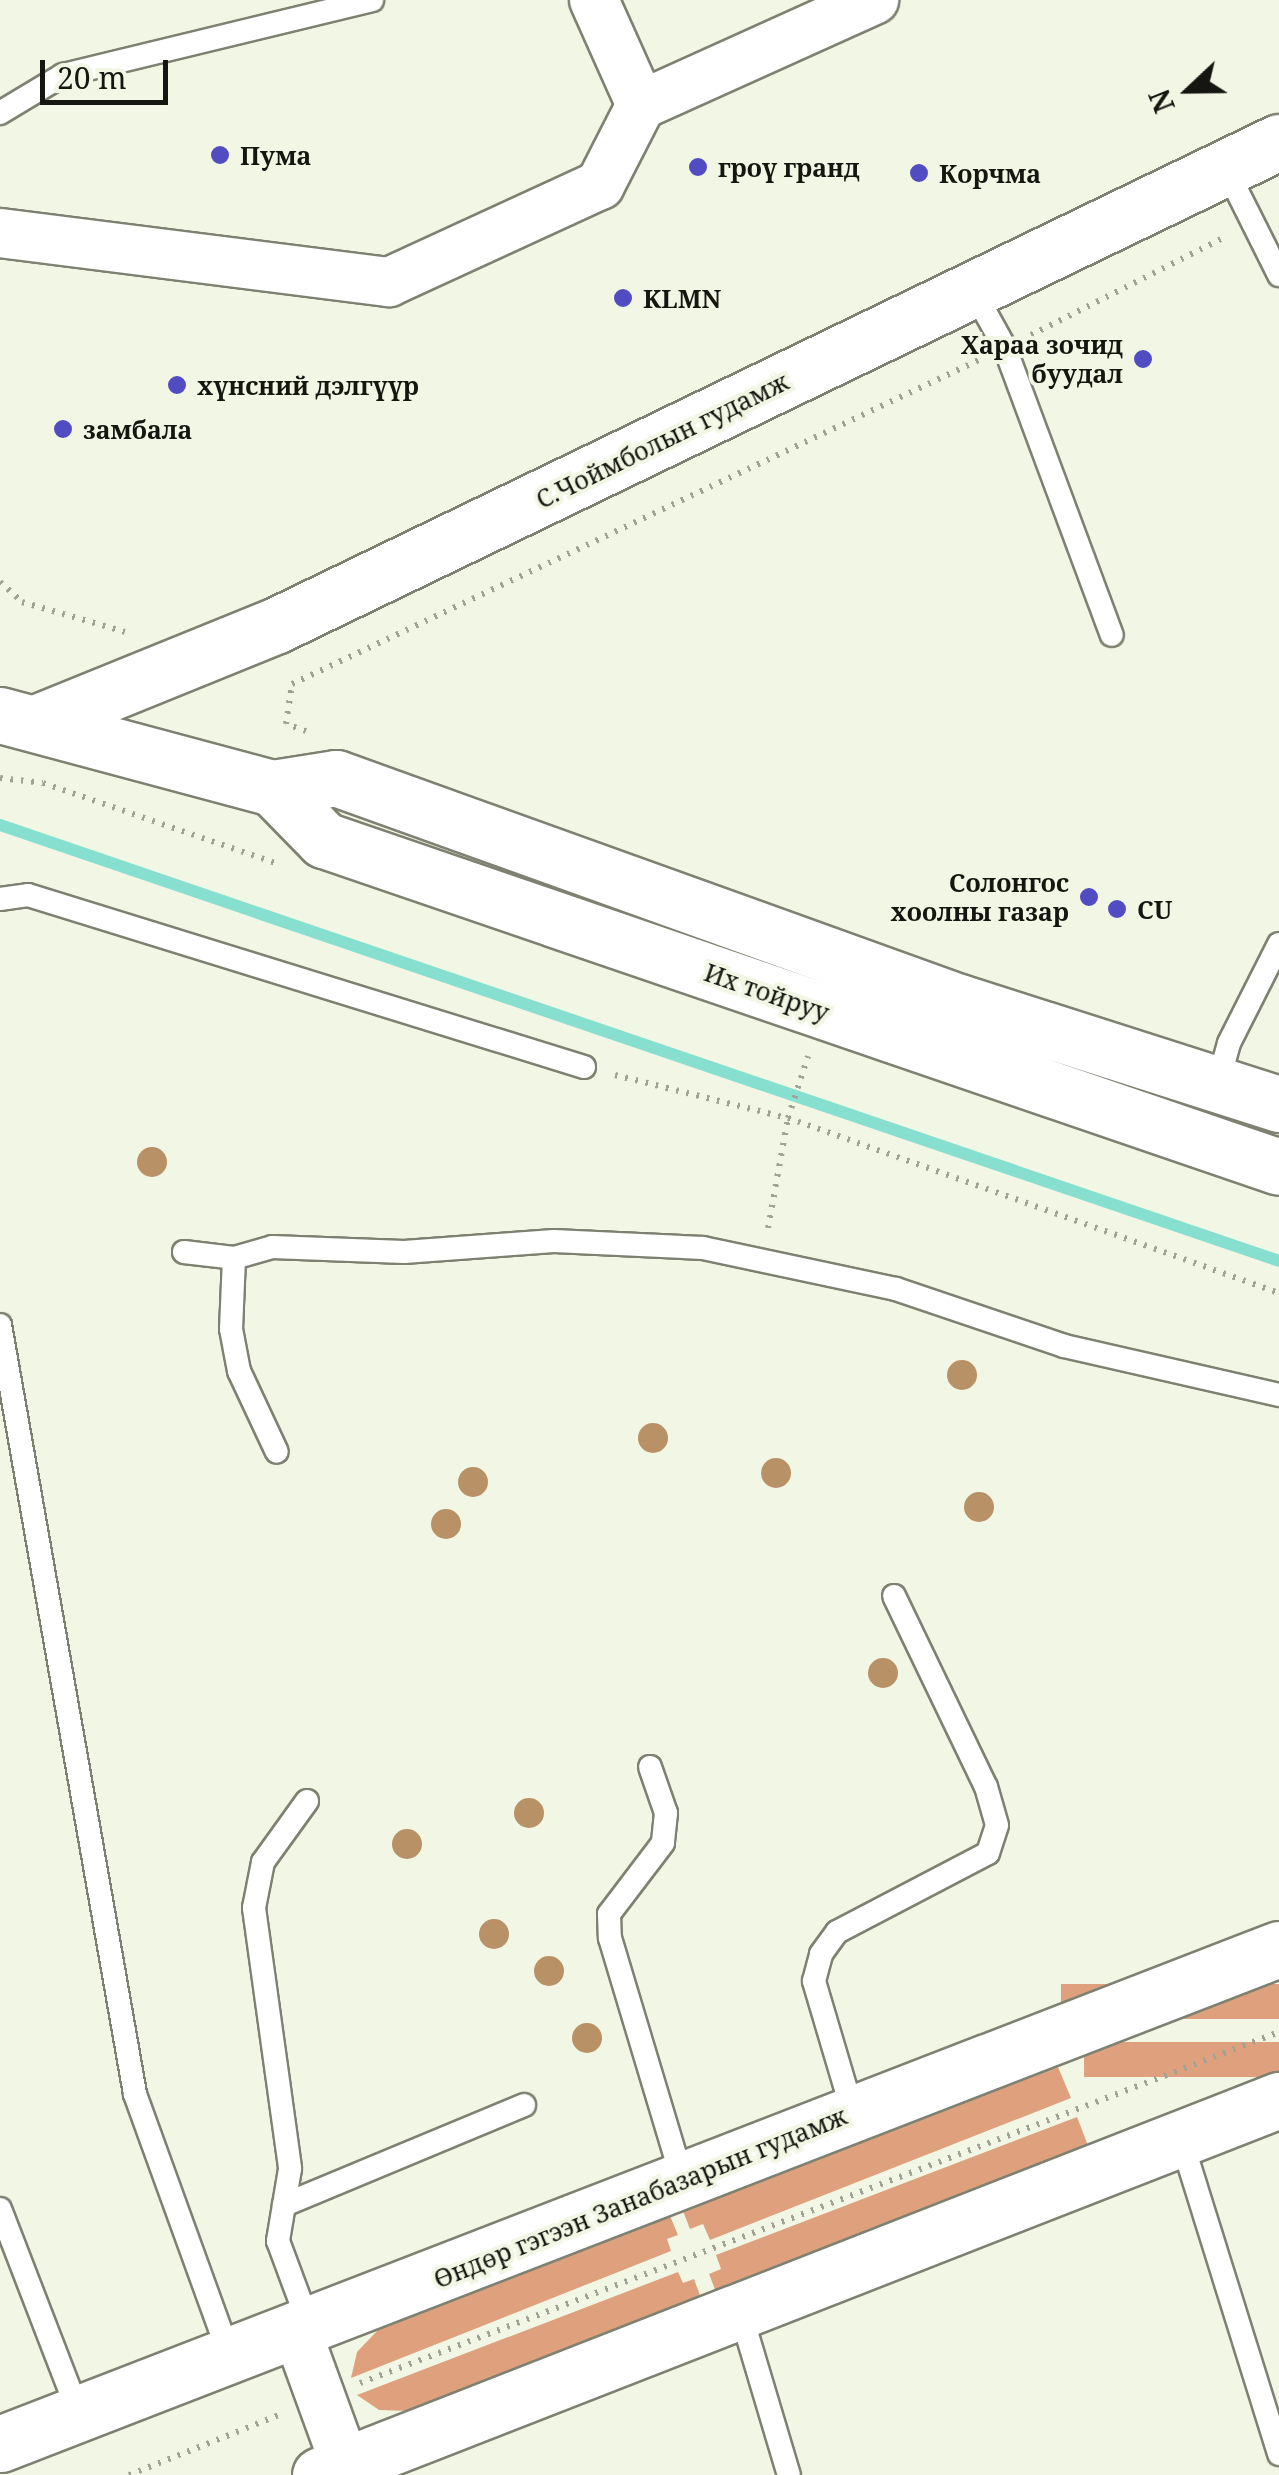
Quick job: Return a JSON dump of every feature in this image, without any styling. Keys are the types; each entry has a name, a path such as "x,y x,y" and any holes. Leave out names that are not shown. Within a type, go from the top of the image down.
{"main road":[{"name":"С.Чоймболын гудамж","path":"19,718 277,625 1279,142"},
{"name":"Их тойруу","path":"19,718 273,788 336,778 959,1002 1279,1104"},
{"name":"Их тойруу","path":"273,788 324,840 1279,1167"},
{"name":"Өндөр гэгээн Занабазарын гудамж","path":"0,2444 1279,1949"},
{"path":"338,2472 1279,2100"}],"street":[{"path":"594,0 640,105"},
{"path":"0,233 388,282 600,185 640,105 874,0"},
{"path":"303,2329 338,2472"}],"lane":[{"path":"0,113 63,76 372,0"},
{"path":"1226,168 1279,275"},
{"path":"973,290 1005,348 1112,635"},
{"path":"0,899 28,895 584,1067"},
{"path":"1218,1083 1229,1043 1279,944"},
{"path":"184,1252 234,1258 272,1247 404,1252 554,1241 703,1248 761,1264 896,1289 1064,1346 1279,1395"},
{"path":"234,1258 231,1330 238,1371 278,1452"},
{"path":"0,1325 135,2094 230,2356"},
{"path":"854,2112 814,1981 821,1954 838,1932 988,1853 997,1826 986,1787 894,1596"},
{"path":"650,1767 666,1812 663,1843 609,1914 610,1938 684,2181"},
{"path":"303,2329 278,2241 290,2169 254,1908 263,1862 307,1800"},
{"path":"284,2204 524,2105"},
{"path":"1181,2139 1279,2454"},
{"path":"0,2209 79,2414"},
{"path":"740,2311 789,2475"}],"path":[{"path":"292,684 1005,348 1253,223"},
{"path":"0,582 22,602 137,636"},
{"path":"761,1264 788,1118 810,1049"},
{"path":"584,1067 788,1118 1279,1294"},
{"path":"130,2475 320,2398 1279,2032"}],"shaded area":[{"path":"1061,1984 1279,1984 1279,2019 1061,2019"},
{"path":"1084,2042 1279,2042 1279,2077 1084,2077"},
{"path":"1058,2067 1071,2098 710,2240 703,2224 690,2229 683,2211"},
{"path":"1077,2117 1089,2148 716,2292 709,2274 721,2269 716,2255"},
{"path":"670,2216 678,2235 667,2239 671,2251 351,2378 357,2352 378,2330"},
{"path":"678,2272 683,2283 694,2279 701,2298 409,2411 379,2410 357,2395"}],"waterway":[{"path":"0,825 1279,1261"}],"place":[{"name":"Пума","path":"220,155"},
{"name":"гроү гранд","path":"698,167"},
{"name":"Корчма","path":"919,173"},
{"name":"KLMN","path":"623,298"},
{"name":"Хараа зочид буудал","path":"1143,359"},
{"name":"хүнсний дэлгүүр","path":"177,385"},
{"name":"замбала","path":"63,429"},
{"name":"Солонгос хоолны газар","path":"1089,897"},
{"name":"CU","path":"1117,909"}]}
